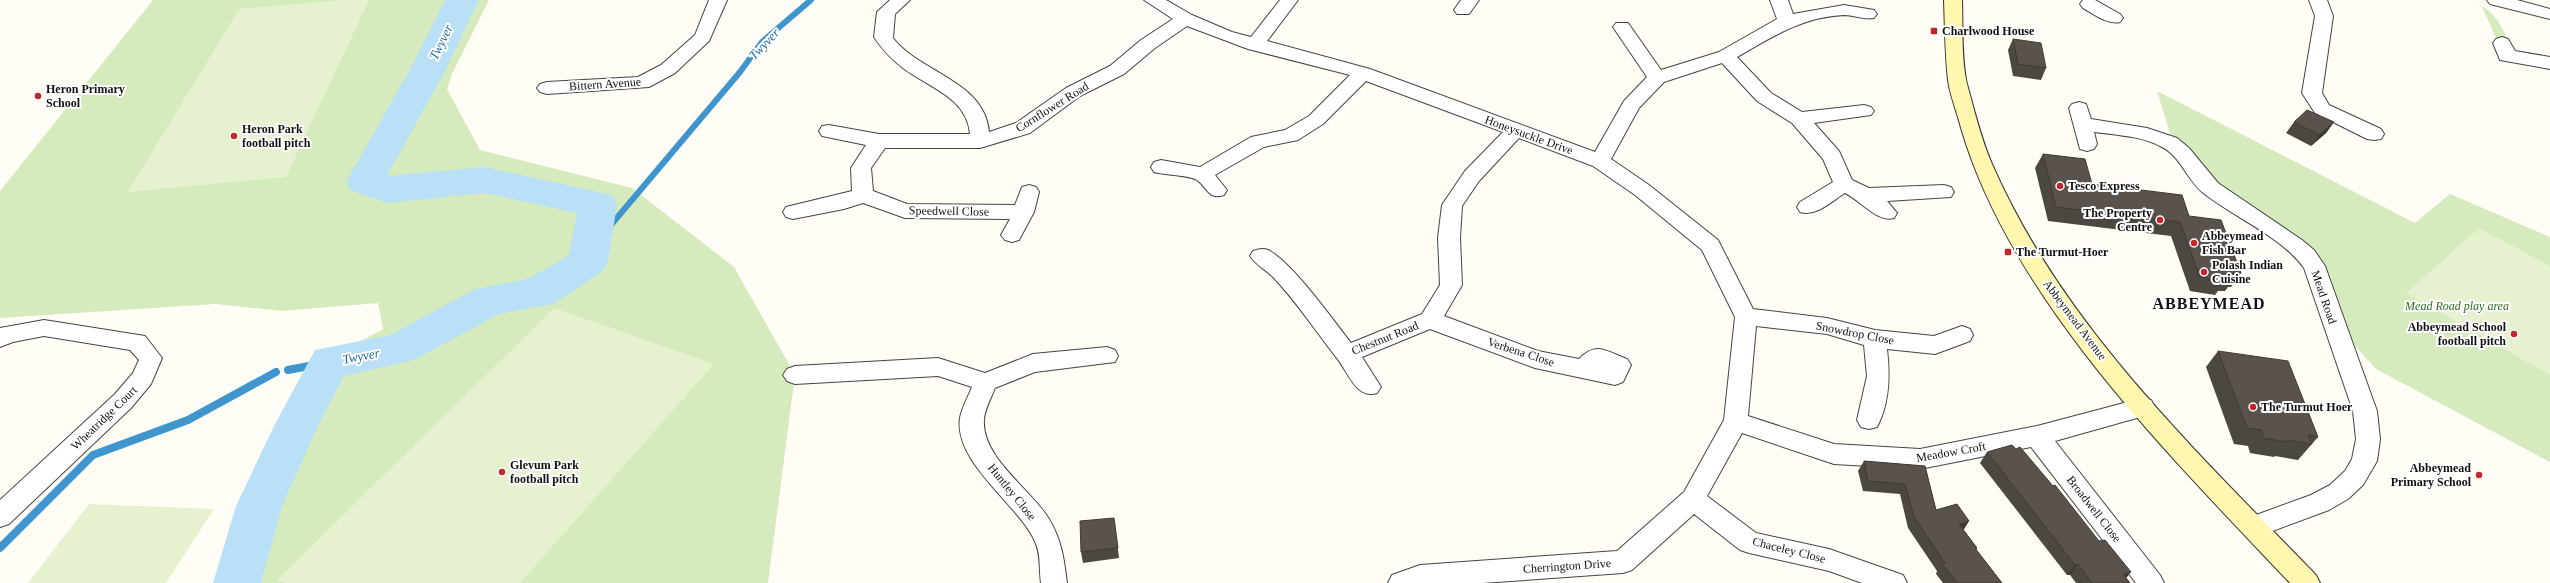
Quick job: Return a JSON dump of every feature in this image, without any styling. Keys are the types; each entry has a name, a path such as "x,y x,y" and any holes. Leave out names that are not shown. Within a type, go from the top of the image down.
{"street":[{"name":"Bittern Avenue","path":"547,88 642,83 668,68 703,37 718,0"},
{"path":"901,0 886,12 883,37 900,57 959,94 974,112 981,128 980,141"},
{"name":"Honeysuckle Drive","path":"1153,0 1186,19 1226,36 1255,46 1363,73 1600,161 1642,190 1710,245 1746,317"},
{"path":"1255,46 1289,0"},
{"path":"1779,0 1787,21"},
{"name":"Abbeymead Avenue","path":"1953,0 1952,42 1956,74 1972,136 1993,192 2043,278 2073,321 2143,407 2306,583"},
{"path":"2318,0 2324,16 2312,93 2322,109 2374,134"},
{"path":"2496,0 2534,5 2550,14"},
{"path":"2072,13 2090,2 2114,18"},
{"path":"1600,161 1631,105 1657,78 1726,56 1787,21 1844,10 1868,14"},
{"name":"Cornflower Road","path":"829,131 879,141 980,141 1023,128 1073,92 1117,70 1148,44 1186,19"},
{"path":"1622,27 1638,41 1657,78"},
{"path":"2507,55 2550,63"},
{"path":"1726,56 1764,97 1799,119 1832,156 1844,184 1866,195 1887,213"},
{"path":"1203,174 1220,162 1258,142 1291,135 1316,120 1363,73"},
{"path":"1799,119 1864,111"},
{"name":"Mead Road","path":"2083,125 2147,135 2169,142 2178,148 2202,180 2294,245 2306,255 2314,266 2365,411 2369,433 2368,453 2363,468 2342,491 2314,506 2254,527"},
{"name":"Chestnut Road","path":"1261,256 1280,271 1347,354 1430,320 1451,285 1449,238 1452,206 1472,176 1516,130"},
{"path":"793,212 844,202 863,195 861,168 879,141"},
{"path":"1161,168 1203,174 1217,190"},
{"path":"1807,207 1844,184"},
{"path":"1012,235 1024,212 1029,192"},
{"path":"1866,195 1944,192"},
{"name":"Speedwell Close","path":"863,195 905,211 1024,212"},
{"path":"1736,421 1746,317"},
{"name":"Snowdrop Close","path":"1746,317 1827,326 1875,339 1940,352 1962,335"},
{"name":"Verbena Close","path":"1430,320 1535,359 1584,369 1596,356 1619,365 1615,376"},
{"name":"Wheatridge Court","path":"0,338 8,334 44,328 137,342 151,358 143,378 123,401 0,516"},
{"path":"1869,420 1879,376 1875,339"},
{"path":"1347,354 1369,387"},
{"path":"795,375 938,367 986,382 1033,363 1108,356"},
{"name":"Huntley Close","path":"986,382 972,421 981,453 1003,486 1031,512 1048,542 1054,583"},
{"name":"Meadow Croft","path":"1736,421 1834,454 1920,459 2037,436 2143,407"},
{"name":"Cherrington Drive","path":"1401,583 1420,576 1476,578 1623,562 1693,499 1736,421"},
{"name":"Broadwell Close","path":"2037,436 2151,583"},
{"name":"Chaceley Close","path":"1693,499 1749,542 1829,560 1894,583"}],"green space":[{"path":"153,0 489,0 452,74 447,89 480,150 632,188 734,267 795,375 768,583 237,583 259,506 296,426 318,365 383,329 378,303 282,311 215,304 0,318 0,191"},
{"name":"Heron Park football pitch","path":"342,0 369,0 286,177 128,192 239,9"},
{"path":"2476,4 2482,6 2496,18 2508,40 2496,38 2482,7"},
{"name":"Mead Road play area","path":"2157,91 2415,223 2450,194 2550,237 2550,462 2376,369 2333,322 2319,278 2265,225 2169,142 2170,133"},
{"name":"Abbeymead School football pitch","path":"2479,228 2550,266 2550,375 2406,293"},
{"name":"Glevum Park football pitch","path":"554,308 714,364 520,583 285,583 277,580"},
{"path":"89,504 214,509 166,583 28,583"}],"building":[{"path":"2013,39 2041,43 2046,68 2018,64"},
{"path":"2307,110 2334,122 2319,135 2294,122"},
{"path":"2043,154 2085,159 2092,184 2182,195 2189,216 2221,220 2241,273 2233,272 2235,277 2224,276 2225,281 2200,277 2180,222 2056,207"},
{"path":"2218,351 2288,361 2318,437 2308,435 2312,444 2264,438 2261,430 2247,428"},
{"path":"2012,445 2016,449 2020,447 2053,486 2055,485 2099,541 2105,540 2131,572 2123,574 2130,583 2092,583 2078,564 2075,565 1987,452"},
{"path":"1864,461 1925,466 1936,510 1957,504 1969,521 1959,524 1977,548 1975,548 2002,583 1957,583 1942,564 1945,563 1914,517 1905,484 1868,481"},
{"path":"1114,518 1118,548 1081,552 1080,521"}],"waterway":[{"name":"Twyver","path":"237,583 259,506 296,426 330,362 399,349 490,300 538,293 588,262 598,204 485,180 388,190 365,182 426,73 462,0"},
{"name":"Twyver","path":"588,262 610,226 740,72 762,42 811,0"},
{"path":"288,370 330,362"},
{"path":"0,548 93,455 188,420 276,372"}],"place":[{"name":"Charlwood House","path":"1934,31"},
{"name":"Heron Primary School","path":"38,96"},
{"name":"Heron Park football pitch","path":"234,136"},
{"name":"Tesco Express","path":"2060,186"},
{"name":"The Property Centre","path":"2160,220"},
{"name":"Abbeymead Fish Bar","path":"2194,243"},
{"name":"The Turmut-Hoer","path":"2008,252"},
{"name":"Polash Indian Cuisine","path":"2204,272"},
{"name":"Abbeymead School football pitch","path":"2514,334"},
{"name":"The Turmut Hoer","path":"2253,407"},
{"name":"Glevum Park football pitch","path":"502,472"},
{"name":"Abbeymead Primary School","path":"2479,475"}],"district":[{"name":"ABBEYMEAD","path":"2209,303"}]}
